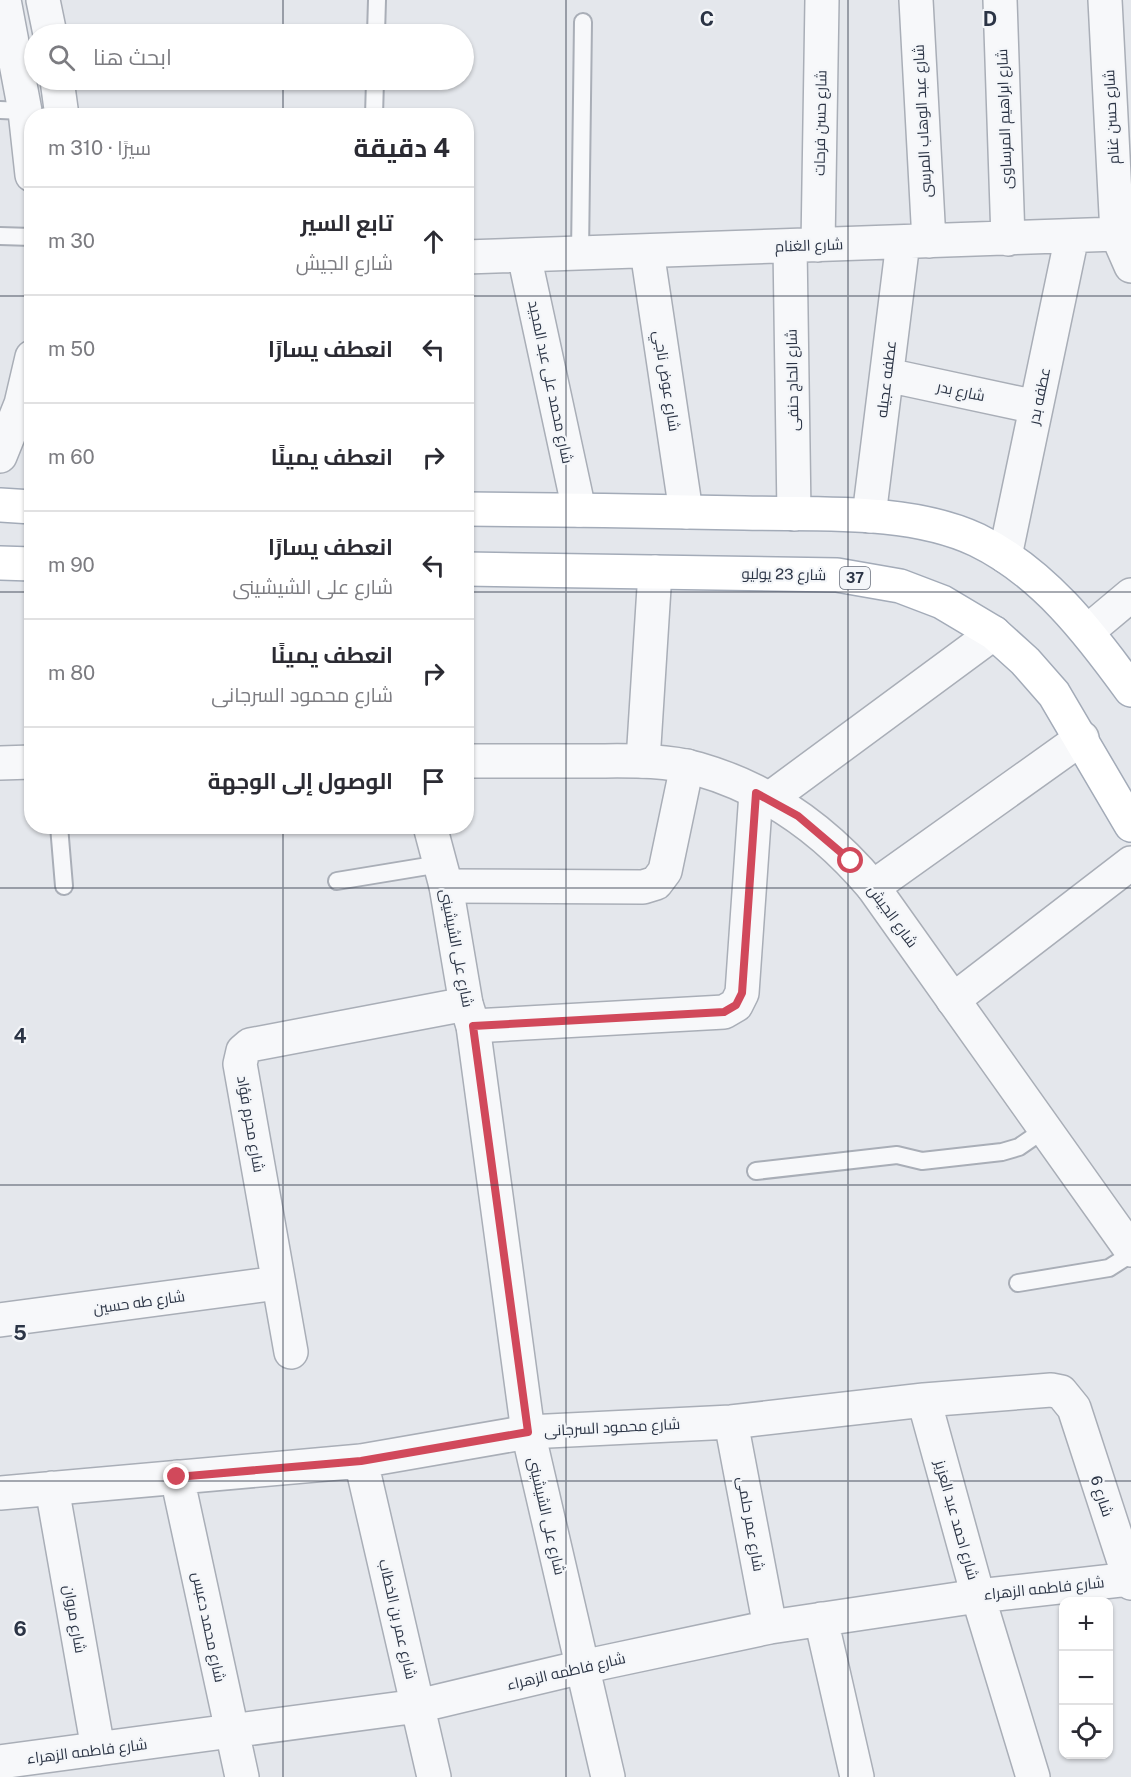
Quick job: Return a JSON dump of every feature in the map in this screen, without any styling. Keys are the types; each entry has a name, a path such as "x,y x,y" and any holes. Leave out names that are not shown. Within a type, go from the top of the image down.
{"main road":[{"path":"0,505 24,506"},
{"path":"474,509 870,516 947,528 1005,556 1036,579 1088,631 1131,690"},
{"path":"0,563 24,564"},
{"name":"شارع 23 يوليو","path":"474,569 837,574 889,584 942,602 994,633 1025,661 1054,694 1082,738 1131,825"}],"street":[{"path":"4,0 12,111 24,149"},
{"path":"43,0 48,24"},
{"name":"شارع حسن فرحات","path":"804,246 822,0"},
{"name":"شارع عبد الوهاب المرسى","path":"916,0 916,242"},
{"name":"شارع ابراهيم المرساوى","path":"1000,0 1008,238"},
{"name":"شارع حسن غنام","path":"1105,0 1124,233"},
{"path":"58,90 61,108"},
{"path":"1124,233 1131,266"},
{"name":"شارع الغنام","path":"474,257 1124,233"},
{"name":"عطفه بدر","path":"1005,556 1072,236"},
{"name":"عطفه عجيله","path":"870,516 886,375 916,242"},
{"name":"شارع الحاج حنفى","path":"794,514 804,246"},
{"name":"شارع عوض ناجي","path":"647,251 686,512"},
{"name":"شارع محمد على عبد المجيد","path":"524,255 579,510"},
{"name":"شارع بدر","path":"886,375 1036,407"},
{"path":"0,456 24,391"},
{"path":"644,761 655,572"},
{"path":"1088,631 1131,595"},
{"path":"469,1015 724,1012 736,1005 742,993 762,796 994,633"},
{"path":"873,887 1082,738"},
{"name":"شارع الجيش","path":"474,761 644,761 687,766 762,796 826,837 873,887 1131,1250"},
{"path":"0,763 24,762"},
{"path":"442,875 643,887 656,883 665,871 687,766"},
{"name":"شارع على الشيشينى","path":"432,834 469,1015 528,1432 608,1777"},
{"path":"953,1000 1131,862"},
{"name":"شارع محرم فؤاد","path":"291,1352 240,1065 243,1051 250,1045 469,1015"},
{"name":"شارع طه حسين","path":"0,1320 278,1283"},
{"name":"شارع محمود السرجانى","path":"0,1493 361,1461 528,1432 732,1422 924,1400 1051,1390 1061,1392 1074,1408"},
{"name":"شارع احمد عبد العزيز","path":"924,1400 978,1596 1033,1777"},
{"name":"شارع 6","path":"1074,1408 1131,1580"},
{"name":"شارع عمر حلمى","path":"732,1422 770,1627"},
{"name":"شارع عمر بن الخطاب","path":"361,1461 434,1777"},
{"name":"شارع محمد دعبس","path":"177,1477 242,1777"},
{"name":"شارع مروان","path":"52,1488 98,1749"},
{"name":"شارع فاطمه الزهراء","path":"0,1762 418,1706 582,1667 821,1618 978,1596 1131,1580"},
{"path":"821,1618 857,1777"}],"lane":[{"path":"376,24 377,0"},
{"path":"580,253 583,22"},
{"path":"374,108 375,90"},
{"path":"0,236 24,237"},
{"path":"60,834 64,886"},
{"path":"337,881 442,875"},
{"path":"756,1171 897,1155 930,1161 1002,1152 1019,1147 1045,1129"},
{"path":"1018,1282 1109,1268 1131,1254"}],"route":[{"path":"177,1477 361,1461 528,1432 473,1026 731,1010 740,1000 742,993 756,793 798,816 826,837 851,861"}]}
